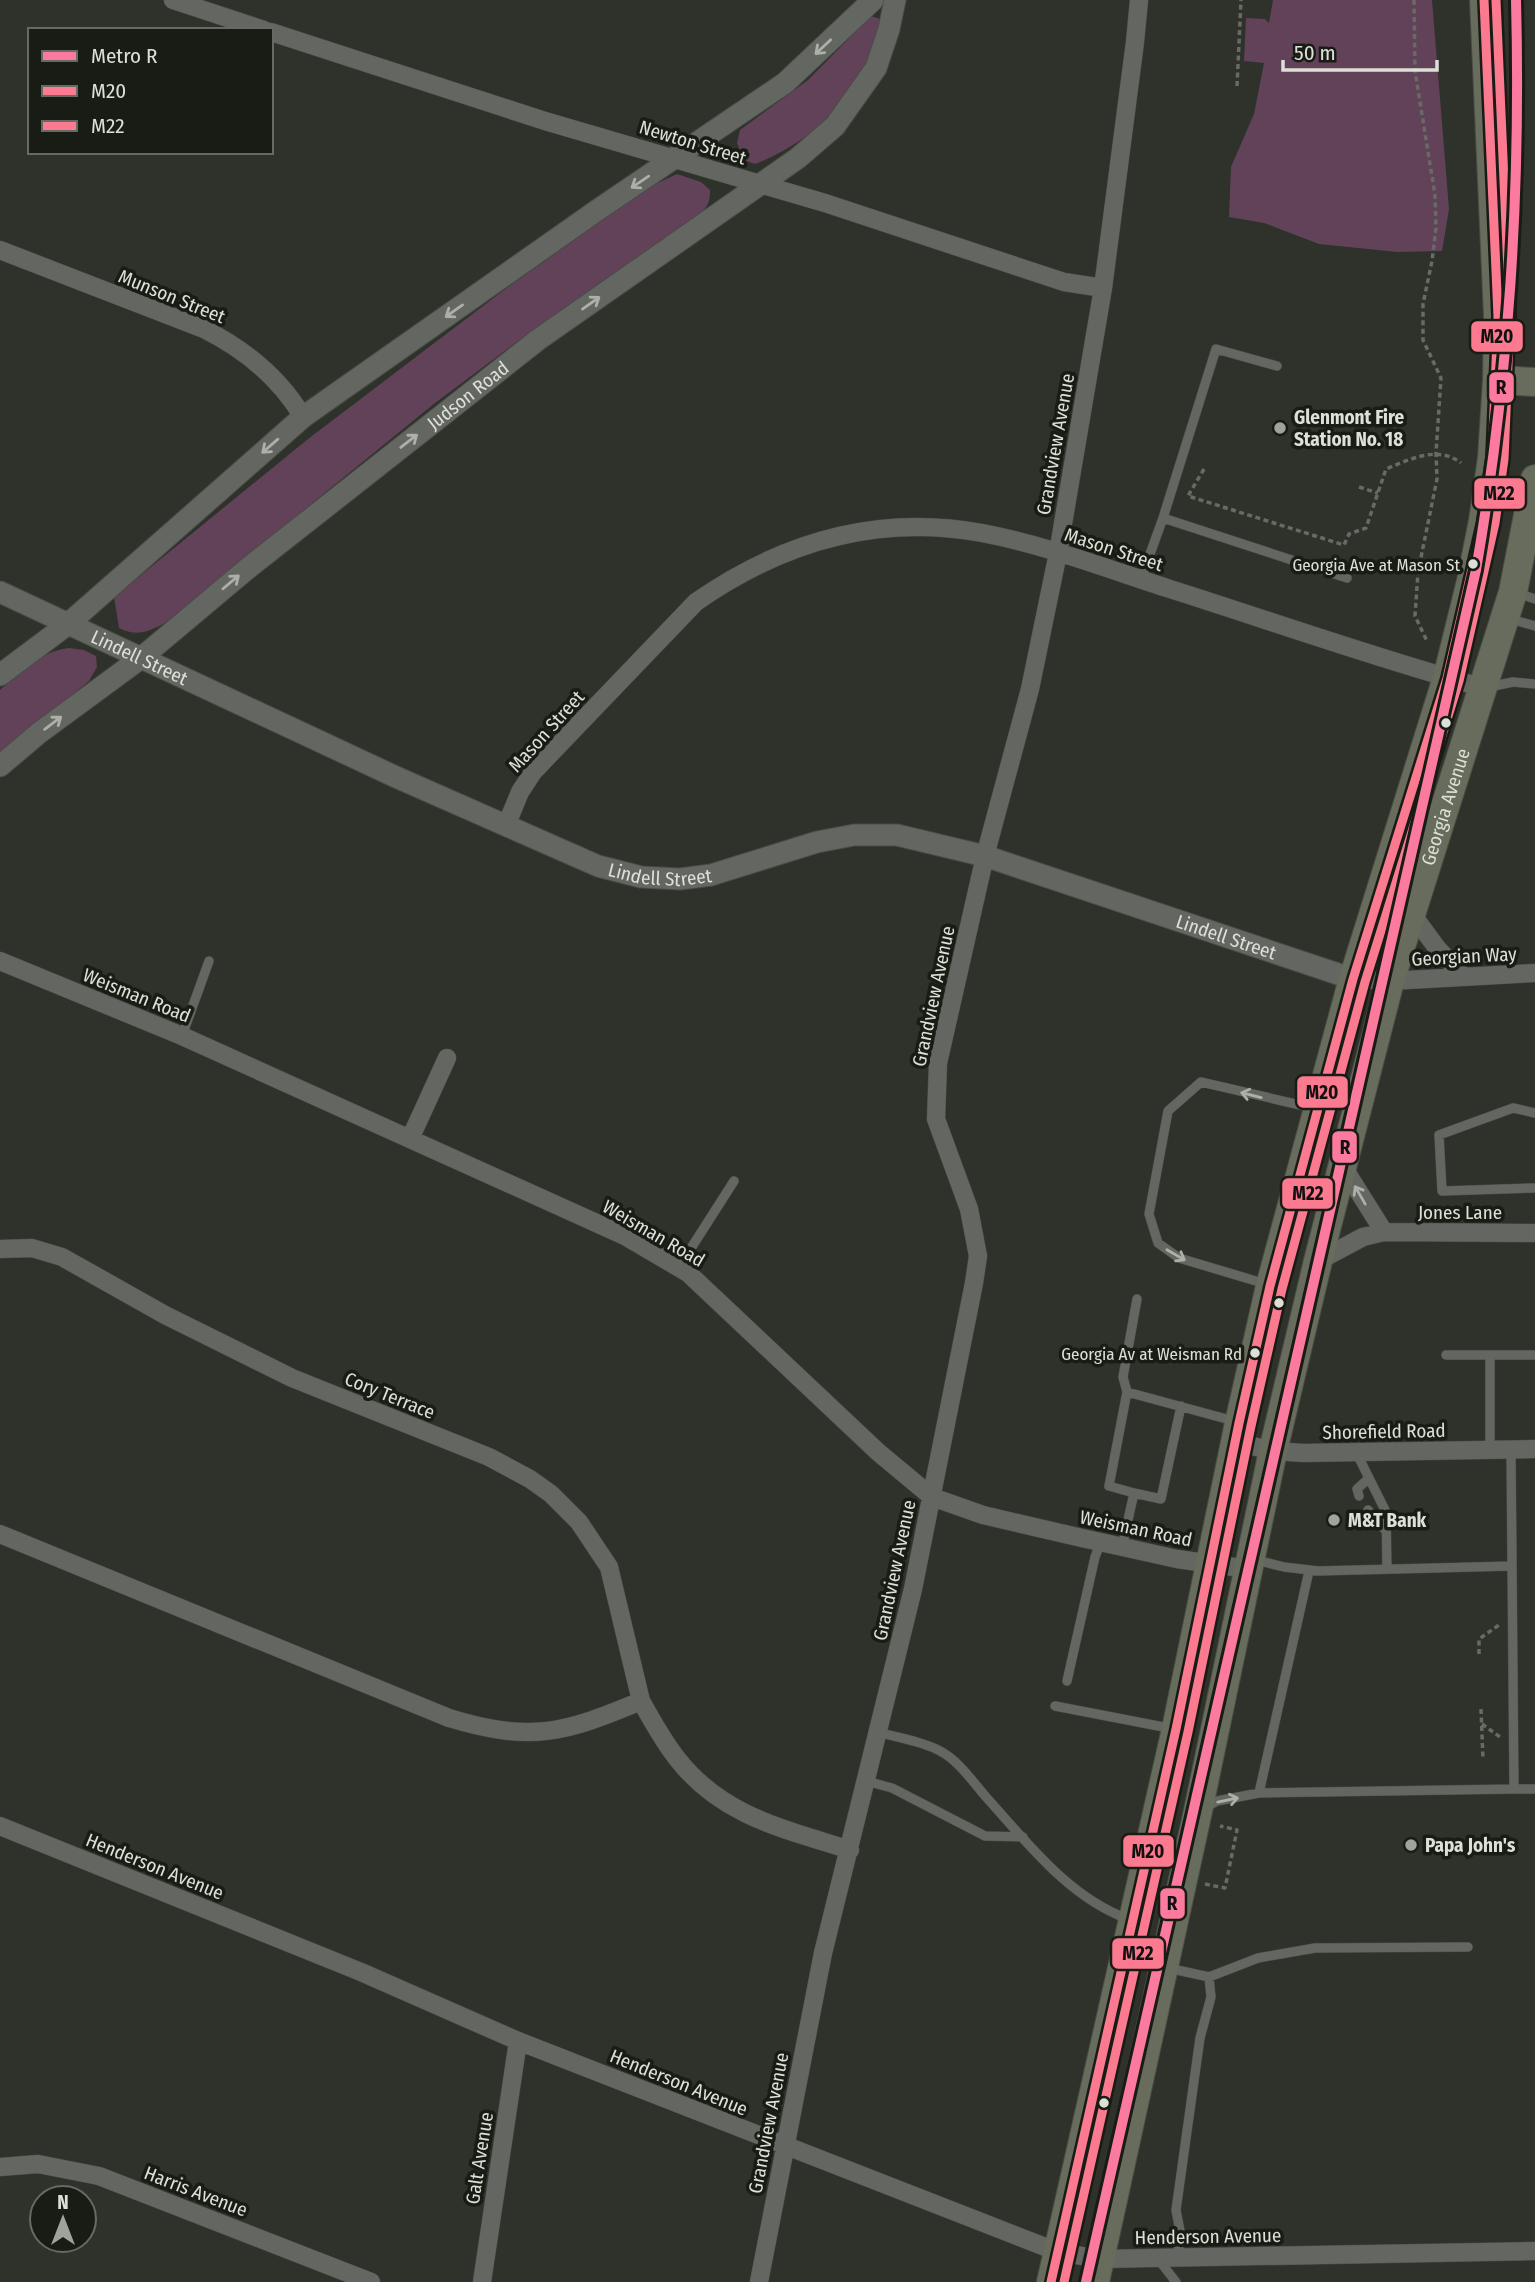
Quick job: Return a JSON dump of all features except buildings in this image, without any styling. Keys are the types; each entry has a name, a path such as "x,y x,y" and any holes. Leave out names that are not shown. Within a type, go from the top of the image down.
{"main road":[{"name":"Georgia Avenue","path":"1051,2282 1176,1729 1270,1286 1353,979 1447,678 1483,521 1492,458 1498,316 1484,0"},
{"path":"1497,380 1535,382"},
{"name":"Georgia Avenue","path":"1097,2270 1198,1811 1273,1451 1318,1261 1390,981 1484,688 1517,603 1535,479"}],"street":[{"path":"173,0 258,28"},
{"path":"0,675 68,624 303,417 599,209 785,83 873,0"},
{"name":"Judson Road","path":"0,766 39,733 141,658 247,569 539,339 798,158 835,126 876,68 895,0"},
{"name":"Grandview Avenue","path":"759,2282 823,1953 913,1589 978,1256 969,1209 936,1119 938,1063 985,856 1030,689 1058,553 1103,288 1139,0"},
{"name":"Newton Street","path":"273,33 545,121 825,203 1064,282 1103,288"},
{"name":"Munson Street","path":"0,250 204,329 230,342 279,383 303,417"},
{"name":"Mason Street","path":"506,826 526,781 696,602 726,581 761,562 822,540 856,532 927,527 984,533 1058,553 1484,688"},
{"name":"Lindell Street","path":"0,592 598,866 641,877 680,879 711,875 817,842 854,835 897,835 985,856 1353,979"},
{"path":"1412,914 1462,976"},
{"name":"Weisman Road","path":"0,961 182,1036 625,1236 679,1267 878,1452 932,1497 983,1515 1122,1547 1210,1564 1250,1564"},
{"name":"Georgian Way","path":"1353,979 1390,981 1535,973"},
{"path":"410,1139 447,1058"},
{"path":"1342,1165 1384,1232"},
{"name":"Jones Lane","path":"1318,1261 1363,1237 1384,1232 1535,1233"},
{"name":"Cory Terrace","path":"0,1249 32,1248 62,1257 165,1315 292,1378 489,1457 530,1479 551,1494 579,1522 609,1567 641,1702 680,1762 723,1802 769,1825 850,1850"},
{"name":"Shorefield Road","path":"1237,1433 1273,1451 1304,1453 1535,1449"},
{"path":"0,1534 449,1718 484,1728 529,1733 559,1730 586,1724 641,1702"},
{"name":"Henderson Avenue","path":"0,1826 361,1972 518,2041 1058,2252 1097,2270 1157,2258 1178,2257 1535,2251"},
{"name":"Galt Avenue","path":"482,2282 518,2041"},
{"name":"Harris Avenue","path":"0,2167 38,2164 99,2176 371,2282"}],"lane":[{"path":"1141,579 1216,349 1277,366"},
{"path":"1163,518 1347,578"},
{"path":"1517,603 1535,626"},
{"path":"1484,688 1513,682 1535,684"},
{"path":"182,1036 209,961"},
{"path":"1270,1286 1179,1258 1158,1243 1149,1214 1168,1111 1201,1082 1318,1109"},
{"path":"1535,1113 1513,1108 1439,1135 1442,1191 1535,1188"},
{"path":"679,1267 734,1181"},
{"path":"1138,1299 1123,1377 1127,1392 1109,1486 1161,1499 1181,1406"},
{"path":"1447,1355 1535,1355"},
{"path":"1490,1355 1490,1449"},
{"path":"1127,1392 1181,1406 1237,1433"},
{"path":"1511,1449 1514,1790"},
{"path":"1356,1452 1386,1513 1387,1570"},
{"path":"1359,1496 1357,1489 1368,1479"},
{"path":"1122,1547 1134,1493"},
{"path":"1368,1510 1387,1531"},
{"path":"1067,1681 1101,1542"},
{"path":"1250,1564 1309,1570 1512,1566"},
{"path":"1259,1793 1309,1570"},
{"path":"1055,1706 1176,1729"},
{"path":"878,1732 942,1752 969,1777 1053,1869 1086,1898 1110,1913 1133,1920"},
{"path":"866,1781 892,1788 985,1836 1023,1837"},
{"path":"1198,1811 1217,1801 1259,1793 1535,1789"},
{"path":"1163,1968 1209,1977 1258,1958 1315,1948 1468,1947"},
{"path":"1178,2257 1180,2231 1176,2210 1200,2038 1211,1997 1209,1977"},
{"path":"1157,2258 1176,2282"}],"path":[{"path":"1237,86 1241,0"},
{"path":"1414,0 1415,71 1435,195 1436,228 1423,304 1423,340 1441,378 1437,479 1418,572 1415,616 1427,642"},
{"path":"1204,469 1188,496 1344,545 1349,534 1366,528 1386,469 1410,459 1436,453 1452,457 1461,463"},
{"path":"1359,487 1378,493"},
{"path":"1481,1709 1483,1759"},
{"path":"1198,1882 1225,1888 1237,1830 1224,1827"}],"shaded area":[{"path":"1273,0 1432,0 1449,209 1442,251 1397,252 1319,244 1264,223 1229,217 1231,167 1254,114 1264,63 1244,61 1246,18 1265,19 1269,23"},
{"path":"871,16 880,19 878,38 864,70 841,105 810,133 774,156 755,164 744,160 737,143 740,130 808,80"},
{"path":"677,174 701,182 710,190 708,204 692,221 522,338 435,403 165,623 142,632 119,628 114,597 308,439 508,287 649,187"},
{"path":"69,648 84,650 96,656 97,667 89,681 0,754 0,690 40,658"}],"metro line":[{"name":"R","path":"1086,2282 1476,570 1497,427 1510,286 1516,144 1516,0"}],"transit line":[{"name":"M20","path":"1051,2282 1176,1729 1270,1286 1353,979 1447,678 1483,521 1492,458 1498,316 1484,0"},
{"name":"M22","path":"1064,2282 1188,1732 1282,1289 1365,982 1459,681 1495,523 1504,459 1510,316 1496,0"}],"place":[{"name":"Glenmont Fire Station No. 18","path":"1280,428"},
{"name":"Georgia Ave at Mason St","path":"1473,564"},
{"name":"Georgia Av at Weisman Rd","path":"1255,1353"},
{"name":"M&T Bank","path":"1334,1520"},
{"name":"Papa John's","path":"1411,1845"}]}
